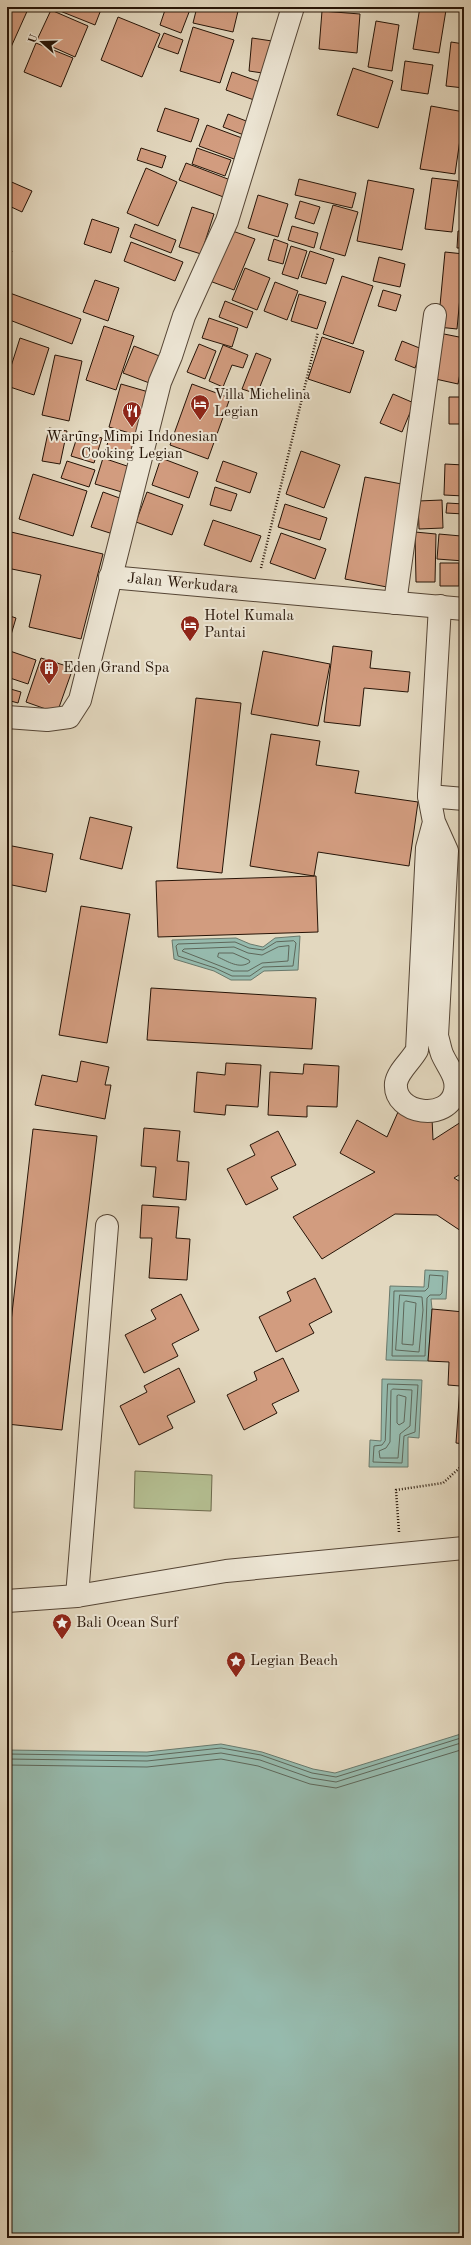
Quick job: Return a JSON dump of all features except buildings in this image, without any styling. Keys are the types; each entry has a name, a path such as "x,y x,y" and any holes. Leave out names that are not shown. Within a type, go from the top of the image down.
{"street":[{"path":"110,577 160,382 171,356 184,316 227,222 293,7"},
{"path":"395,602 435,315"},
{"name":"Jalan Werkudara","path":"7,717 47,720 69,717 80,700 110,577 464,609"},
{"path":"434,822 427,848 417,1050 400,1072 396,1083 397,1095 406,1106 422,1111 436,1112 448,1103 455,1091 454,1078 442,1055 437,1036 447,851 434,822 429,796 440,606"},
{"path":"429,796 464,799"},
{"path":"77,1596 107,1226"},
{"path":"7,1601 77,1596 226,1571 464,1548"}],"path":[{"path":"255,590 318,332"},
{"path":"400,1554 396,1490 443,1483 464,1464"}],"green space":[{"path":"135,1471 212,1475 211,1511 134,1508"}],"water":[{"path":"300,936 298,970 264,971 251,980 231,980 214,971 174,959 172,940 236,938 250,944 263,947 275,938"},
{"path":"425,1270 448,1271 446,1299 431,1299 432,1309 428,1361 386,1360 390,1286 424,1287"},
{"path":"382,1379 422,1380 419,1438 408,1437 408,1467 369,1467 370,1440 381,1441"},
{"path":"464,1733 464,2238 7,2238 7,1750 147,1752 221,1744 262,1752 313,1769 335,1773"}],"place":[{"name":"Villa Michelina Legian","path":"200,421"},
{"name":"Warung Mimpi Indonesian Cooking Legian","path":"132,428"},
{"name":"Hotel Kumala Pantai","path":"190,642"},
{"name":"Eden Grand Spa","path":"49,685"},
{"name":"Bali Ocean Surf","path":"62,1640"},
{"name":"Legian Beach","path":"236,1678"}]}
